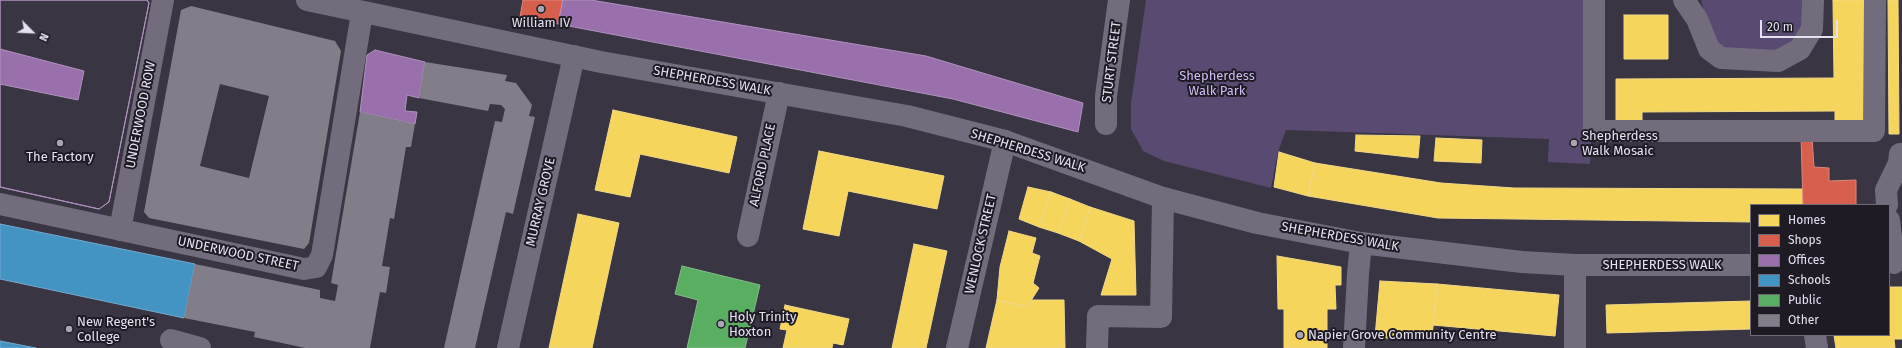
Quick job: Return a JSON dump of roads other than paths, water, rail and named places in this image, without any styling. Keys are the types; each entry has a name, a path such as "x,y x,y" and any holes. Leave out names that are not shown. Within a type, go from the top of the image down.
{"main road":[{"name":"SHEPHERDESS WALK","path":"307,0 362,13 574,56 907,116 1005,141 1163,198 1257,223 1361,243 1522,262 1575,265 1750,265"},
{"path":"1816,336 1818,348"}],"street":[{"name":"UNDERWOOD ROW","path":"120,230 163,0"},
{"path":"1594,0 1594,130 1874,131 1901,153 1899,163 1886,190 1887,204"},
{"path":"1684,0 1697,19 1709,49 1721,58 1778,61 1800,49 1812,29 1813,0"},
{"path":"1874,131 1875,0"},
{"name":"STURT STREET","path":"1106,124 1106,96 1113,1"},
{"name":"UNDERWOOD STREET","path":"0,204 304,269 316,267 322,255 362,13"},
{"name":"MURRAY GROVE","path":"508,348 574,56"},
{"name":"ALFORD PLACE","path":"748,236 779,93"},
{"name":"WENLOCK STREET","path":"957,348 1005,141"},
{"path":"1097,348 1098,316 1161,317 1163,198"},
{"path":"1890,227 1895,263"},
{"path":"1354,348 1361,243"},
{"path":"1575,265 1575,348"},
{"path":"171,340 200,348"}],"place":[{"name":"William IV","path":"541,9"},
{"name":"The Factory","path":"60,143"},
{"name":"Shepherdess Walk Mosaic","path":"1574,143"},
{"name":"Holy Trinity Hoxton","path":"721,324"},
{"name":"New Regent's College","path":"69,329"},
{"name":"Napier Grove Community Centre","path":"1300,335"}],"park label":[{"name":"Shepherdess Walk Park","path":"1217,84"}]}
